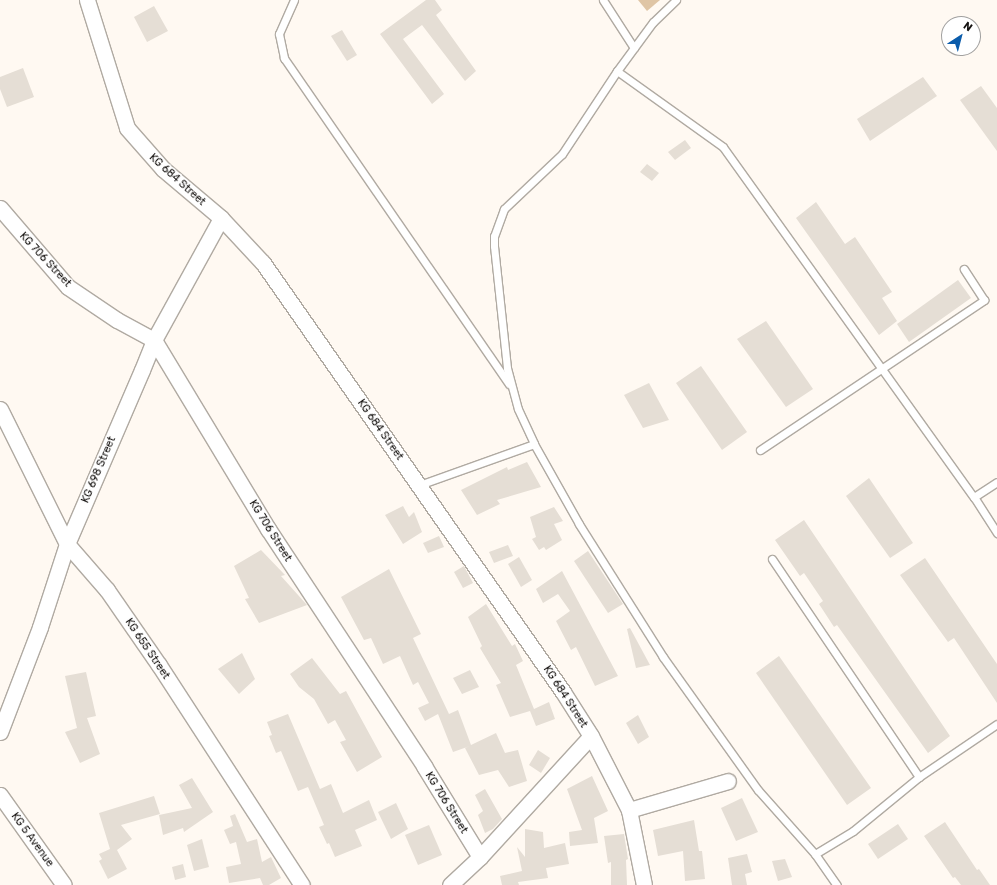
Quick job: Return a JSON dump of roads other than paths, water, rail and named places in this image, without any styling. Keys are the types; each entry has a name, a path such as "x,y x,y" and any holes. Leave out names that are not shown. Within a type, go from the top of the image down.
{"street":[{"name":"KG 684 Street","path":"87,0 128,128 163,169 221,218 263,263 419,485 591,736 629,810 644,885"},
{"name":"KG 706 Street","path":"0,208 68,287 117,320 154,340 268,530 424,766 480,857"},
{"name":"KG 698 Street","path":"0,732 40,627 67,544 154,340 221,218"},
{"name":"KG 655 Street","path":"0,409 67,544 107,590 159,665 302,885"},
{"path":"450,885 480,857 591,736"},
{"path":"629,810 728,781"},
{"name":"KG 5 Avenue","path":"0,795 64,885"}],"lane":[{"path":"294,0 287,12 279,34 284,58 512,387"},
{"path":"603,0 634,48"},
{"path":"676,0 653,22 616,71 562,154 504,209 497,226 494,246 512,387 518,409 534,444 579,524 663,657 758,790 815,854 837,885"},
{"path":"616,71 722,147 974,497 997,533"},
{"path":"760,450 882,370 984,300 964,269"},
{"path":"419,485 534,444"},
{"path":"974,497 997,482"},
{"path":"772,559 919,777"},
{"path":"815,854 853,831 919,777 997,724"}]}
